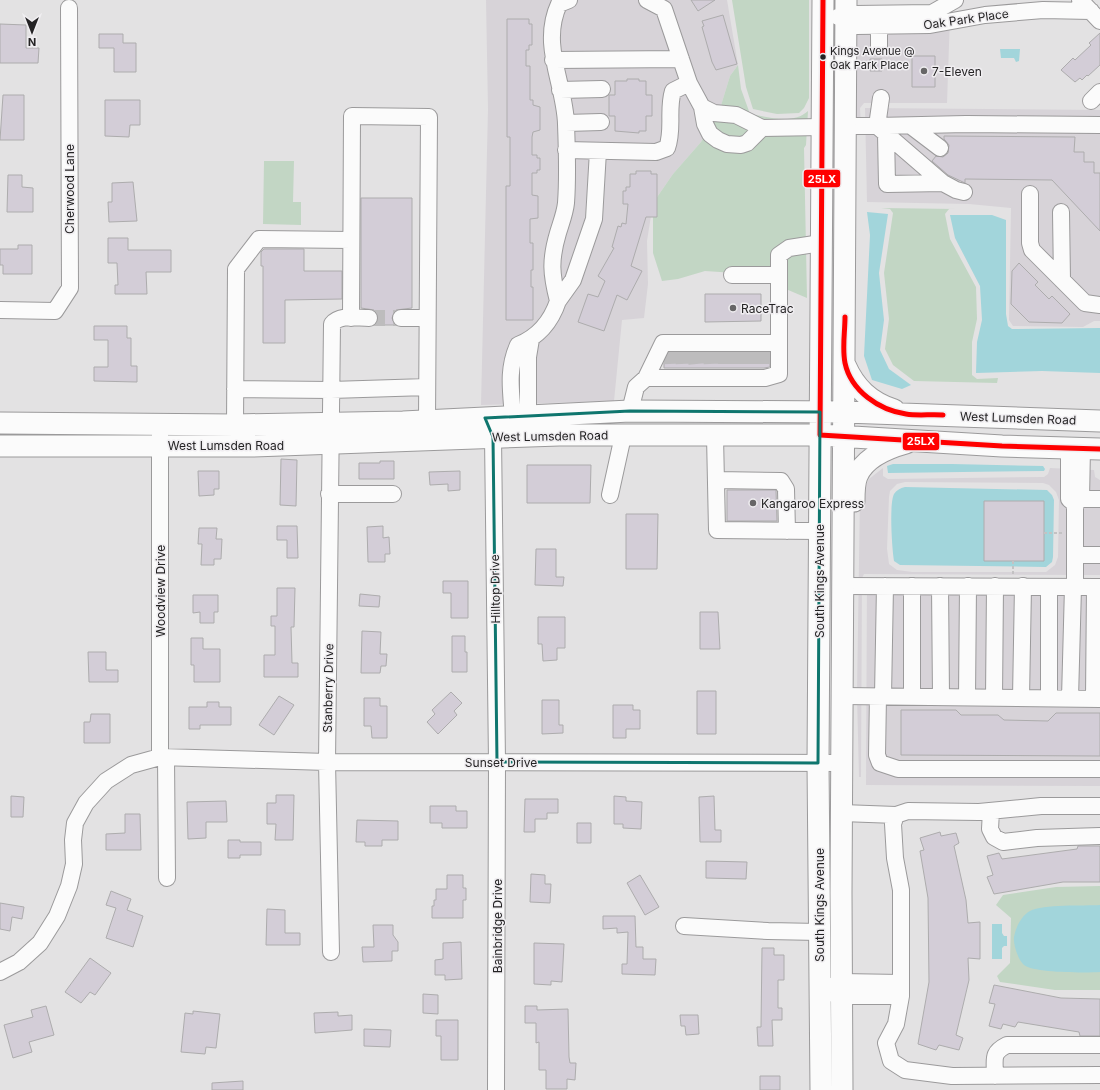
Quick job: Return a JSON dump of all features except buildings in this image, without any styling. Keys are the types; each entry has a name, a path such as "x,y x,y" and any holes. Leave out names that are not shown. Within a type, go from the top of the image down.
{"main road":[{"name":"South Kings Avenue","path":"821,1090 818,763 823,8"},
{"name":"South Kings Avenue","path":"842,1090 841,989 846,8"},
{"path":"845,364 851,379 862,392 887,408 904,414"},
{"name":"West Lumsden Road","path":"0,446 330,444 489,428 520,416 630,411 844,412 1100,421"},
{"name":"West Lumsden Road","path":"0,423 235,425 427,421 489,428 623,436 820,435 1037,447 1084,448"},
{"path":"1037,447 1075,437 1100,438"},
{"path":"844,586 853,569 854,488 857,476 862,467 882,451 918,440"}],"street":[{"path":"558,301 551,274 556,240 566,205 566,123 553,60 554,16 559,4 570,0"},
{"path":"647,0 664,8 689,83 702,107 705,124 710,134 727,144 736,145 747,143 762,128"},
{"name":"Cherwood Lane","path":"0,310 55,311 70,288 69,8"},
{"name":"Oak Park Place","path":"823,8 846,8 856,26 950,9 1019,12 1043,10 1090,11"},
{"path":"879,21 881,47"},
{"path":"553,60 681,59"},
{"path":"566,150 656,152 667,148 671,138 670,99 673,91 689,83"},
{"path":"560,90 602,89"},
{"path":"882,98 882,130 887,184 944,183"},
{"path":"702,107 714,113 736,115 762,128 822,127"},
{"path":"351,318 352,116 429,116 427,421"},
{"path":"566,123 601,122"},
{"path":"845,126 882,130 911,126 1100,126"},
{"path":"911,126 940,148"},
{"path":"882,130 944,183 956,190 964,192"},
{"path":"520,416 531,339 547,324 558,301 573,280 594,219 598,151"},
{"path":"1030,194 1030,243 1032,250 1085,303 1100,305"},
{"path":"1061,212 1062,280"},
{"path":"235,425 236,269 259,239 351,240"},
{"path":"721,345 779,275 779,254 789,248 821,244"},
{"path":"732,275 779,275"},
{"name":"Stanberry Drive","path":"331,952 327,762 332,324 336,319 369,318"},
{"path":"401,318 427,318"},
{"path":"630,411 636,387 646,378 663,343 721,345 779,374 718,374 646,378"},
{"path":"235,389 331,390 427,387"},
{"name":"Woodview Drive","path":"160,424 163,757 167,878"},
{"name":"Hilltop Drive","path":"489,428 497,762"},
{"path":"610,495 623,436"},
{"path":"716,436 717,530 820,531"},
{"path":"1084,448 1069,499 1078,501 1100,499"},
{"path":"716,480 781,481 786,489 788,531"},
{"path":"330,494 393,494"},
{"path":"1070,698 1078,501"},
{"path":"1075,555 1100,555"},
{"path":"843,696 1097,699 1097,587 1049,587 1018,580 995,586 844,586"},
{"path":"1018,580 1021,698"},
{"path":"885,586 876,755 880,763 898,769 1100,769"},
{"path":"912,586 912,697"},
{"path":"940,586 940,697"},
{"path":"967,697 968,586"},
{"path":"994,698 995,586"},
{"path":"1049,587 1049,698"},
{"name":"Sunset Drive","path":"0,972 19,962 40,943 57,916 69,886 74,864 73,840 75,823 86,803 106,781 131,765 163,757 327,762 842,763"},
{"name":"Bainbridge Drive","path":"496,1090 497,762"},
{"path":"842,813 896,815 908,812 991,811 1041,806 1100,806"},
{"path":"991,811 990,829 994,837 1003,842 1037,838 1100,836"},
{"path":"896,815 893,824 895,858 901,890 901,990 896,1024 886,1043 891,1061 909,1071 952,1076 1100,1075"},
{"path":"684,926 768,931 819,932"},
{"path":"820,991 841,989 901,990"},
{"path":"995,1076 994,1056 998,1050 1007,1045 1100,1046"}],"path":[{"path":"1044,533 1065,533"},
{"path":"1013,561 1018,580"}],"highlighted area":[{"path":"630,411 820,412 818,763 497,762 493,437 485,418"}],"shaded area":[{"path":"486,0 727,0 738,65 730,76 719,112 701,142 673,174 653,203 647,241 648,284 644,318 622,320 614,401 481,405 488,109"},
{"path":"950,16 947,103 864,103 860,108 861,127 851,118 851,23"},
{"path":"865,108 1100,110 1100,321 1094,321 1083,327 1013,326 1009,320 1011,208 969,204 867,202"},
{"path":"883,468 883,476 888,479 1044,477 1048,474 1050,468 1094,470 1095,477 1100,480 1100,575 864,574 862,578 861,777 859,777 857,695 860,496 869,479","holes":["905,482 1043,483 1049,485 1056,492 1059,500 1058,557 1055,565 1046,572 912,572 897,570 889,564 887,549 889,497 890,491 897,484"]},
{"path":"867,578 1100,581 1100,786 866,785"}],"green space":[{"path":"732,0 809,0 809,98 804,108 799,113 777,114 753,109 746,87"},
{"path":"738,65 741,89 750,114 788,119 795,118 808,111 806,145 804,148 807,298 767,281 735,273 705,271 678,279 662,281 653,253 653,203 673,174 701,142 719,112 730,76"},
{"path":"264,161 294,161 293,202 301,202 301,225 263,224"},
{"path":"881,208 956,209 949,209 945,214 950,239 976,287 977,319 972,342 972,375 977,379 998,378 997,383 914,381 893,365 885,349 889,319 884,273 893,213 890,209"},
{"path":"1100,886 1100,990 1055,990 1000,982 997,976 1010,963 1011,918 996,905 1003,895 1056,887"}],"water":[{"path":"1000,49 1020,49 1019,61 1016,62 1014,58 1001,58"},
{"path":"867,212 888,214 879,273 884,320 880,350 889,369 911,385 902,389 872,380 864,356 870,235"},
{"path":"950,215 992,215 1006,220 1006,314 1008,326 1012,329 1100,328 1100,373 1042,371 976,373 977,342 982,320 980,286 955,238"},
{"path":"893,464 1043,466 1045,469 1044,471 888,473 887,466"},
{"path":"905,487 1047,490 1052,495 1054,500 1052,562 1046,567 900,565 894,561 891,516 892,499 896,491","holes":["984,501 1044,501 1044,561 984,561"]},
{"path":"1100,905 1100,972 1038,970 1030,968 1022,963 1016,952 1014,937 1019,922 1027,913 1044,907"},
{"path":"992,924 1002,924 1002,933 1004,936 1007,936 1007,946 1002,948 1002,959 992,959"}],"tunnel":[{"path":"369,318 401,318"},
{"path":"671,348 672,369"},
{"path":"683,348 684,369"},
{"path":"695,348 697,369"},
{"path":"711,348 712,369"},
{"path":"726,348 726,369"},
{"path":"739,348 739,369"},
{"path":"752,348 752,369"},
{"path":"765,348 765,369"}],"transit line":[{"name":"25LX","path":"823,0 820,435 1002,446 1100,449"},
{"name":"25LX","path":"845,317 845,363 848,373 860,390 876,403 896,412 911,415 943,415"}],"place":[{"name":"Kings Avenue @ Oak Park Place","path":"823,57"},
{"name":"7-Eleven","path":"924,71"},
{"name":"RaceTrac","path":"733,308"},
{"name":"Kangaroo Express","path":"753,503"}]}
